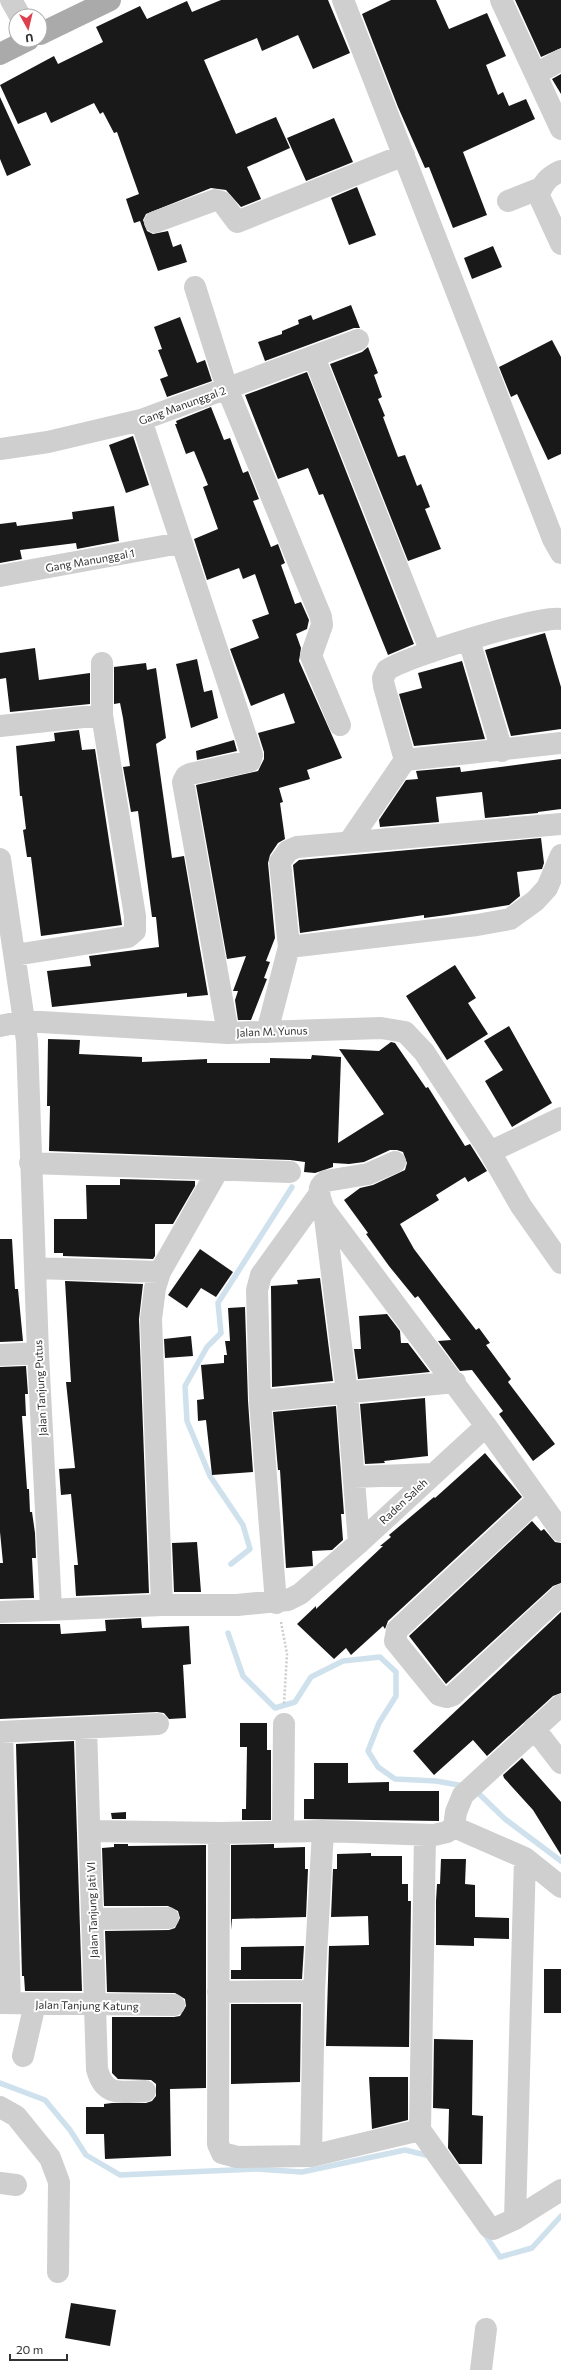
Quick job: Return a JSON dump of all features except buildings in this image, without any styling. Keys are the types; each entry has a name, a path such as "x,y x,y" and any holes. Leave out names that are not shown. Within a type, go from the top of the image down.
{"main road":[{"path":"48,30 110,0"},
{"path":"0,54 12,48"}],"street":[{"path":"342,0 404,154 552,539 561,553"},
{"path":"501,0 561,129"},
{"path":"536,74 561,60"},
{"path":"155,222 215,200 222,202 237,222 404,154"},
{"path":"561,171 547,179 541,188 539,196 561,244"},
{"path":"508,200 541,188"},
{"path":"195,286 227,388 321,617 322,625 311,656 340,725"},
{"name":"Gang Manunggal 2","path":"0,449 48,442 141,420 358,340"},
{"path":"314,357 431,652"},
{"path":"141,420 180,543 252,755 250,761 190,774 183,782 228,1033"},
{"name":"Gang Manunggal 1","path":"0,576 180,543"},
{"path":"349,842 405,760 383,678 391,667 469,640 547,618 561,619"},
{"path":"469,640 502,751"},
{"path":"15,956 128,937 135,931 135,916 102,715 102,663"},
{"path":"0,726 102,715"},
{"path":"405,760 502,751 561,743"},
{"path":"268,1032 289,947 280,862 283,856 296,847 561,824"},
{"path":"289,947 477,925 510,919 535,901 547,888 561,855"},
{"path":"0,859 24,1021"},
{"name":"Jalan M. Yunus","path":"0,1026 24,1021 228,1033 381,1028 405,1032 424,1052 490,1152 521,1206 561,1263"},
{"name":"Jalan Tanjung Putus","path":"24,1021 38,1353 51,1609"},
{"path":"490,1152 561,1118"},
{"path":"359,1543 347,1393 321,1202 321,1186 326,1181 368,1174 395,1162"},
{"path":"30,1163 290,1172"},
{"path":"0,1612 162,1605 151,1319 155,1288 160,1272 218,1170"},
{"path":"321,1202 455,1382 537,1500 561,1531"},
{"path":"276,1603 260,1401 258,1283 261,1275 321,1202"},
{"path":"35,1268 160,1272"},
{"path":"0,1355 38,1353"},
{"path":"260,1401 455,1382"},
{"name":"Raden Saleh","path":"162,1605 199,1606 276,1603 288,1600 300,1594 359,1543 432,1474 486,1426"},
{"path":"354,1477 432,1474"},
{"path":"537,1500 397,1630 395,1641 440,1695 447,1697 453,1695 561,1595"},
{"path":"90,1831 219,1833 323,1831 425,1835 447,1832 454,1827 456,1812 463,1796 534,1728 561,1705"},
{"path":"5,2003 1,1732 158,1724"},
{"path":"283,1831 284,1724"},
{"name":"Jalan Tanjung Jati VI","path":"86,1728 97,2069 103,2084 107,2089 114,2091 145,2091"},
{"path":"534,1728 561,1763"},
{"path":"454,1827 525,1858 561,1887"},
{"path":"311,2156 314,1991 323,1831"},
{"path":"219,1833 218,2144 220,2150 224,2155 237,2157 311,2156 420,2130"},
{"path":"425,1835 420,2130 489,2227 496,2229 515,2219 561,2190"},
{"path":"515,2219 525,1858"},
{"path":"92,1919 168,1918"},
{"path":"218,1992 314,1991"},
{"name":"Jalan Tanjung Katung","path":"5,2003 174,2005"},
{"path":"23,2056 35,2004"},
{"path":"0,2107 16,2116 50,2158 60,2182 58,2272"},
{"path":"481,2370 486,2329"}],"path":[{"path":"276,1603 287,1649 284,1696"}],"waterway":[{"path":"231,1564 250,1549 243,1525 210,1476 187,1421 185,1386 207,1347 221,1333 218,1303 292,1187"},
{"path":"228,1633 243,1676 275,1708 295,1702 311,1677 343,1661 380,1657 396,1672 396,1696 379,1723 368,1751 378,1767 395,1779 436,1781 464,1786"},
{"path":"475,1790 505,1819 561,1861"},
{"path":"0,2083 45,2100 70,2130 86,2155 120,2175 256,2169 302,2172 405,2150 430,2156"},
{"path":"484,2233 500,2257 532,2248 561,2216"}]}
